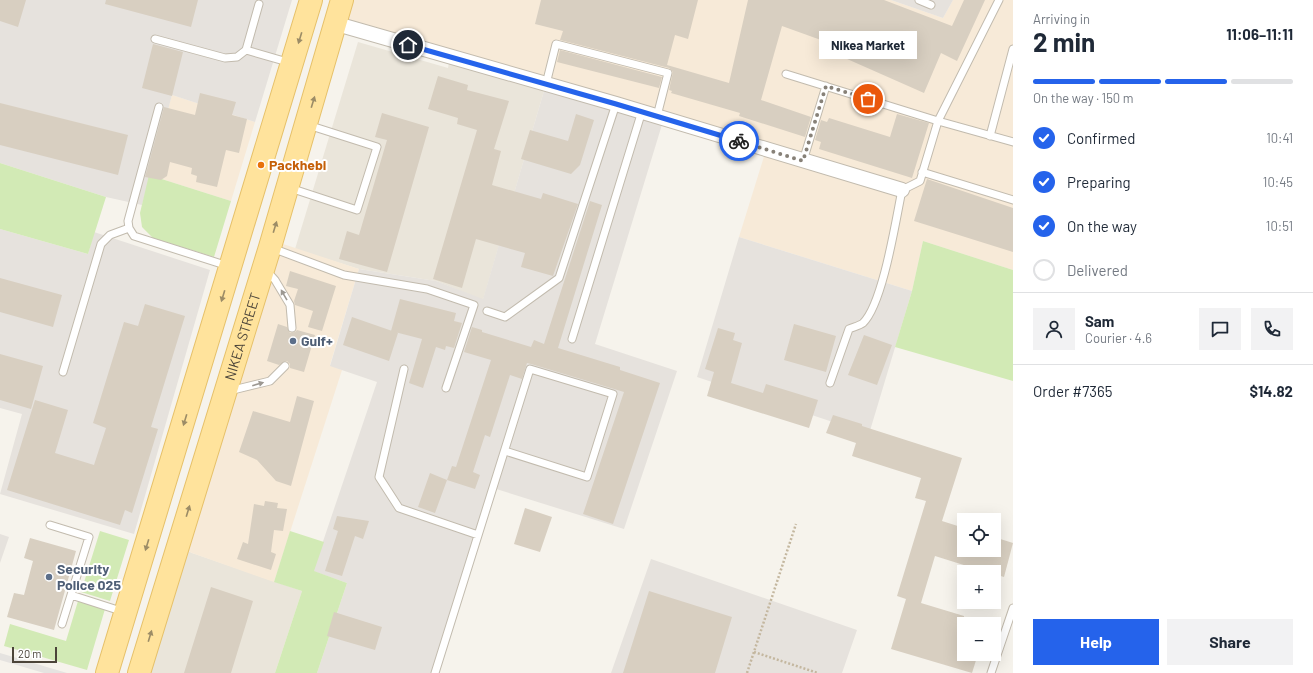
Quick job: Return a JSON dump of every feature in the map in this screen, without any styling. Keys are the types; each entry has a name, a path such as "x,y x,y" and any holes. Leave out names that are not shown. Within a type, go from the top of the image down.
{"main road":[{"path":"107,673 311,0"},
{"name":"NIKEA STREET","path":"139,673 270,247 342,0"}],"street":[{"path":"336,24 657,116 902,190"}],"lane":[{"path":"919,0 931,4"},
{"path":"830,383 849,329 863,323 876,302 888,258 902,190 920,181 938,121 999,0"},
{"path":"155,39 225,58 237,57 246,50 258,4"},
{"path":"546,84 556,44 668,73 657,116"},
{"path":"990,136 1013,49"},
{"path":"246,50 293,63"},
{"path":"786,74 938,121 1013,142"},
{"path":"803,161 826,86"},
{"path":"487,311 505,317 559,278 616,104"},
{"path":"159,107 128,221 129,228 134,236 231,268"},
{"path":"572,338 642,112"},
{"path":"287,187 357,210 377,147 306,125"},
{"path":"922,172 1013,200"},
{"path":"63,372 100,244 110,235 129,228"},
{"path":"270,247 344,276 427,289 474,305 446,388"},
{"path":"263,268 275,280 290,305 292,328"},
{"path":"225,391 270,381 285,366"},
{"path":"404,369 379,476 399,508 478,535"},
{"path":"435,673 530,369 613,394 587,477 505,451"},
{"path":"50,525 89,537 62,624"},
{"path":"71,595 126,612"},
{"path":"991,673 1013,608"}],"path":[{"path":"747,673 796,524"},
{"path":"754,652 818,673"}],"shaded area":[{"path":"0,0 292,0 255,122 172,95 142,205 106,197 0,163"},
{"path":"342,0 891,0 943,18 953,0 1013,0 1013,270 923,241 912,291 739,237 766,150 337,24"},
{"path":"891,0 953,0 943,18"},
{"path":"358,42 448,68 450,57 546,84 483,300 436,281 359,269 295,249"},
{"path":"546,84 664,118 595,344 677,371 624,529 493,488 435,673 317,673 347,583 313,571 377,382 330,366 359,269 436,281 483,299"},
{"path":"172,95 255,122 231,201 149,175"},
{"path":"0,229 88,254 94,232 210,270 134,534 0,494 22,414 0,408"},
{"path":"739,237 912,291 869,434 697,377"},
{"path":"271,240 359,269 330,365 342,370 274,582 192,553 178,546"},
{"path":"0,534 9,537 0,563"},
{"path":"178,546 192,553 302,591 275,673 139,673"},
{"path":"651,559 857,630 842,673 611,673"},
{"path":"0,653 67,673 44,673 0,660"}],"green space":[{"path":"0,163 106,197 88,254 0,229"},
{"path":"149,175 231,201 214,257 153,238 142,227 140,213"},
{"path":"923,241 1013,270 1013,381 895,347 912,291"},
{"path":"100,531 129,540 110,601 81,592"},
{"path":"290,531 324,542 314,571 347,583 317,673 275,673 302,591 274,582"},
{"path":"78,601 105,609 87,670 4,646 10,624 66,641"}],"building":[{"path":"0,0 26,0 18,27 0,21"},
{"path":"106,0 198,0 191,27 105,4"},
{"path":"541,0 698,0 688,39 675,35 667,65 729,83 748,0 884,0 952,26 964,0 985,0 957,61 941,53 924,93 829,51 832,44 782,26 761,100 811,117 805,137 739,116 740,113 671,93 672,91 669,90 673,72 669,68 560,40 563,31 535,24"},
{"path":"153,44 183,52 172,96 142,88"},
{"path":"560,50 662,77 659,88 557,62"},
{"path":"438,76 468,85 467,90 509,101 494,149 501,151 492,185 541,199 543,193 578,204 553,276 521,267 525,253 476,239 462,288 433,279 477,130 457,124 458,118 428,109"},
{"path":"200,93 236,102 232,115 247,119 239,153 226,150 217,187 196,182 197,176 191,174 192,168 170,162 167,176 161,180 145,177 164,107 195,115"},
{"path":"0,103 128,135 118,175 0,145"},
{"path":"382,113 429,127 387,272 339,259 347,231 359,235 387,140 375,137"},
{"path":"576,114 594,120 580,165 571,174 521,159 530,130 568,141"},
{"path":"897,114 929,123 912,178 819,149 821,142 815,140 821,120 827,122 829,118 890,137"},
{"path":"927,179 1013,208 1013,252 914,221"},
{"path":"590,201 602,205 558,348 620,367 620,370 660,383 613,524 583,514 624,392 531,364 527,363 522,379 510,375 490,437 485,435 473,472 480,475 475,489 447,480 452,466 456,467 491,360 464,352 472,327 482,330 482,332 531,347 534,340 544,344"},
{"path":"290,271 336,286 322,331 308,327 313,311 295,305 294,301 298,289 286,286"},
{"path":"0,278 62,295 53,327 0,312"},
{"path":"400,299 456,313 454,321 462,323 454,348 446,346 445,350 436,347 423,388 409,383 422,339 391,331"},
{"path":"145,304 185,316 151,427 158,429 132,513 125,510 120,525 7,490 35,400 68,410 55,453 94,465 106,428 93,423 124,322 138,326"},
{"path":"352,317 398,333 389,361 343,345"},
{"path":"278,324 287,327 290,333 297,330 315,335 304,372 290,368 290,364 287,361 279,365 267,361"},
{"path":"794,324 836,336 826,372 784,360"},
{"path":"718,328 735,333 733,340 742,343 731,383 763,393 766,384 818,400 809,428 707,396 714,372 705,369"},
{"path":"864,335 892,345 877,385 848,375"},
{"path":"0,354 43,366 31,409 0,400"},
{"path":"297,396 314,401 291,486 276,481 257,460 239,452 253,411 290,422"},
{"path":"833,415 862,424 862,426 962,458 942,521 957,526 957,557 1001,557 1001,539 1013,543 1004,577 1001,576 1001,565 964,565 935,556 921,603 964,616 957,617 957,661 976,661 972,673 891,649 906,599 897,596 926,501 915,498 921,478 852,456 856,443 826,433"},
{"path":"430,473 447,480 435,513 418,507"},
{"path":"265,501 278,503 277,508 287,509 283,531 274,530 271,552 276,554 271,570 237,559 243,542 248,544 254,504 264,506"},
{"path":"525,508 552,517 540,552 514,544"},
{"path":"337,516 369,521 363,539 355,536 342,576 325,571 338,531 333,529"},
{"name":"Security Police 025","path":"30,538 76,551 54,630 7,617 14,593 24,595 33,561 24,558"},
{"path":"211,587 253,601 231,673 184,673"},
{"path":"649,591 732,617 715,673 623,673"},
{"path":"334,612 382,627 375,650 327,636"}],"way so far":[{"path":"739,141 803,161 826,86 868,99"}],"place":[{"name":"Nikea Market","path":"868,99"},
{"name":"Packhebi","path":"261,165"},
{"name":"Gulf+","path":"293,341"},
{"name":"Security Police 025","path":"49,577"}],"route":[{"path":"408,45 616,104 739,141"}]}
